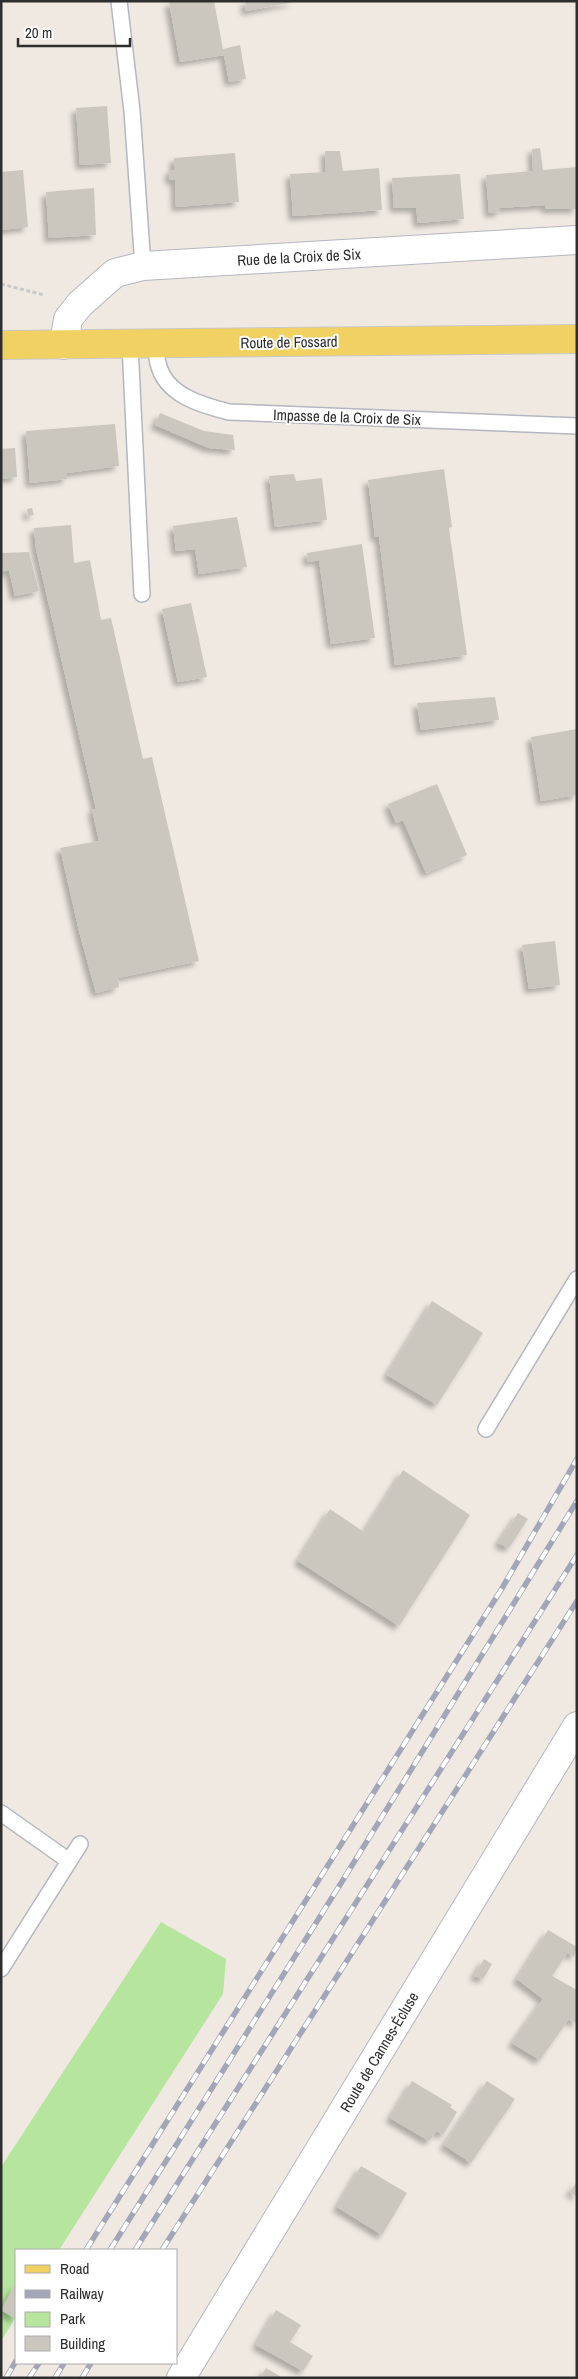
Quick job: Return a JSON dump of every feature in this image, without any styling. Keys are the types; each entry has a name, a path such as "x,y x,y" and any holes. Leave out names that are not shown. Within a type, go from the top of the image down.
{"main road":[{"name":"Route de Fossard","path":"1,345 577,339"}],"street":[{"name":"Rue de la Croix de Six","path":"64,345 68,318 80,304 115,273 143,266 577,240"},
{"name":"Route de Cannes-Écluse","path":"181,2378 577,1726"}],"lane":[{"path":"119,1 132,111 143,266"},
{"name":"Impasse de la Croix de Six","path":"157,343 158,363 170,386 198,404 229,412 577,426"},
{"path":"130,344 142,594"},
{"path":"486,1429 577,1279"},
{"path":"1,1813 69,1861"},
{"path":"1,1969 80,1844"}],"path":[{"path":"1,284 80,304"}],"green space":[{"path":"161,1922 226,1959 223,1994 60,2249 15,2249 15,2319 1,2341 1,2167"}],"building":[{"path":"214,1 223,49 240,45 246,79 229,82 224,55 180,62 169,2"},
{"path":"245,1 293,1 294,2 246,11"},
{"path":"107,106 111,163 80,165 76,108"},
{"path":"540,148 543,170 577,167 577,209 546,209 545,205 500,208 500,212 489,213 486,175 533,171 532,149"},
{"path":"325,151 340,151 343,171 379,168 382,210 293,216 290,174 326,172"},
{"path":"235,153 239,202 176,207 175,180 170,180 169,170 174,170 174,158"},
{"path":"23,170 28,227 1,230 1,172"},
{"path":"460,174 464,219 418,223 416,208 394,208 392,178"},
{"path":"94,188 96,235 49,238 46,192"},
{"path":"160,413 204,431 233,435 235,450 209,448 155,425"},
{"path":"115,424 119,466 67,473 67,479 30,483 26,431"},
{"path":"15,448 17,477 1,479 1,449"},
{"path":"444,469 452,527 449,528 467,655 395,665 379,537 375,537 368,480"},
{"path":"294,474 296,481 322,478 327,520 275,527 269,476"},
{"path":"32,508 34,515 28,516 27,509"},
{"path":"237,517 247,567 199,574 195,549 176,551 173,526"},
{"path":"71,525 74,563 90,560 101,620 111,618 143,759 152,757 199,961 118,978 119,987 96,993 79,931 60,848 99,841 92,809 96,809 36,549 34,528"},
{"path":"362,544 375,638 331,644 319,560 308,562 307,553"},
{"path":"29,552 39,591 15,596 9,570 1,572 1,553"},
{"path":"191,603 207,677 178,682 162,609"},
{"path":"495,697 499,720 421,730 417,703"},
{"path":"577,729 577,795 541,801 531,737"},
{"path":"437,784 467,855 426,873 403,820 396,823 388,804"},
{"path":"555,941 560,985 529,989 522,945"},
{"path":"432,1301 483,1333 437,1405 387,1375"},
{"path":"403,1470 470,1515 399,1626 298,1561 330,1509 364,1532"},
{"path":"518,1513 528,1519 509,1548 498,1543"},
{"path":"548,1930 577,1947 574,1957 568,1952 552,1976 577,1990 577,2024 569,2019 540,2060 512,2043 543,1999 517,1979"},
{"path":"484,1959 492,1964 483,1979 474,1976"},
{"path":"412,2081 452,2105 450,2107 457,2112 443,2135 437,2131 429,2141 390,2118"},
{"path":"487,2081 515,2099 471,2163 444,2145"},
{"path":"361,2166 407,2193 382,2235 337,2207"},
{"path":"577,2181 577,2197 570,2192"},
{"path":"15,2285 15,2318 1,2310"},
{"path":"276,2310 301,2325 290,2342 313,2356 303,2371 256,2345"},
{"path":"266,2368 283,2378 260,2378"}],"railway":[{"path":"87,2249 501,1590 577,1459"},
{"path":"111,2249 343,1880 577,1501"},
{"path":"136,2249 577,1555"},
{"path":"163,2249 577,1601"},
{"path":"6,2378 15,2363"},
{"path":"29,2378 38,2364"},
{"path":"55,2378 63,2364"},
{"path":"82,2378 90,2364"}]}
